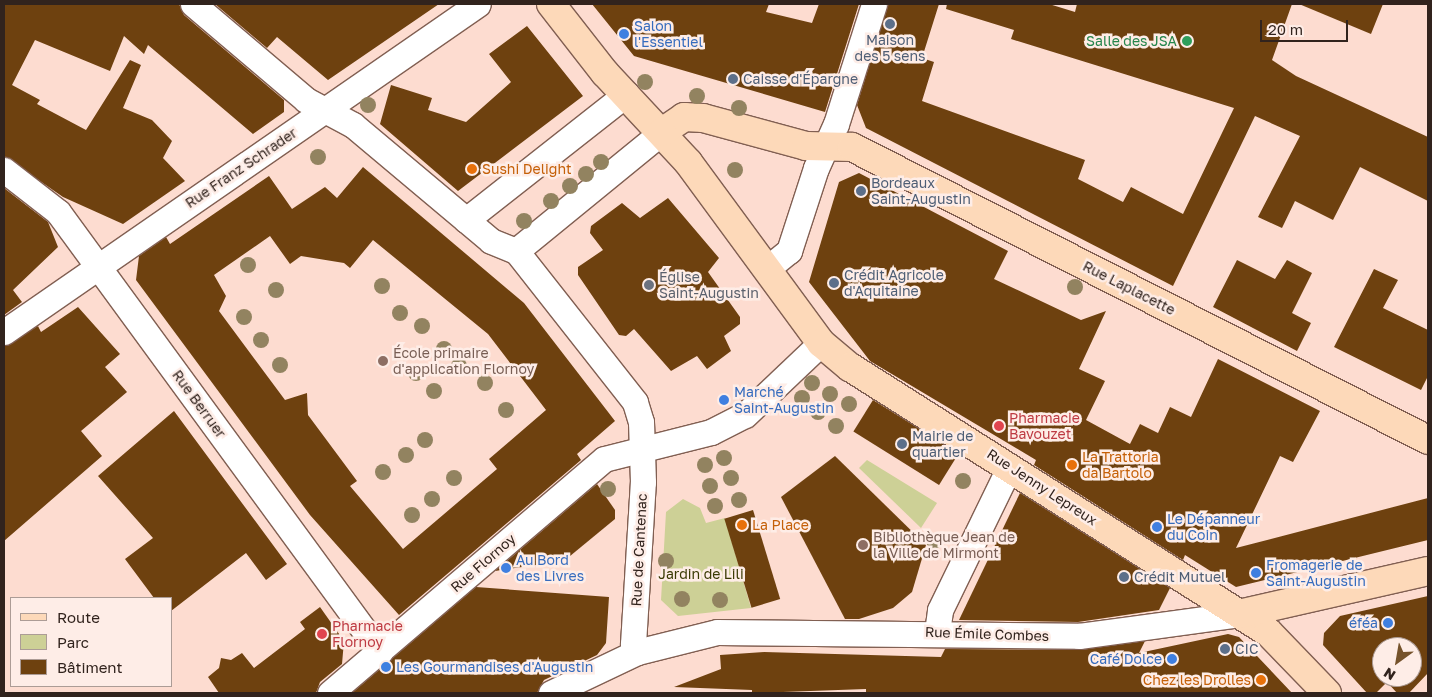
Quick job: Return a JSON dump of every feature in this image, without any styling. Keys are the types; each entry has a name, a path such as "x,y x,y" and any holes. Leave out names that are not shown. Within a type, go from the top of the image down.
{"street":[{"path":"193,4 324,111 353,125 490,241 516,251 662,132"},
{"name":"Rue Franz Schrader","path":"4,332 478,4"},
{"name":"Rue Jenny Lepreux","path":"551,4 626,94 662,132 769,267 821,343 850,367 1268,632 1327,693"},
{"path":"769,267 788,251 828,147 874,4"},
{"path":"466,220 626,94"},
{"name":"Rue Laplacette","path":"662,132 684,117 703,118 806,146 852,147 1428,440"},
{"name":"Rue Berruer","path":"4,170 58,212 380,652"},
{"name":"Rue de Cantenac","path":"516,251 635,402 643,447 633,644 637,652"},
{"name":"Rue Flornoy","path":"330,693 604,459 643,447 711,432 745,414 821,343"},
{"path":"937,632 940,610 1009,468"},
{"name":"Rue Émile Combes","path":"552,693 637,652 717,632 937,632 1080,636 1239,614 1428,571"}],"green space":[{"path":"867,460 937,503 921,528 859,468"},
{"name":"Jardin de Lili","path":"683,499 700,508 706,523 725,518 751,608 678,616 661,600 666,512"}],"building":[{"path":"4,4 179,4 184,15 284,100 284,112 253,134 148,45 144,54 124,36 110,71 35,40 12,85 40,100 37,104 86,130 130,60 141,65 123,108 152,120 172,141 163,158 185,181 123,224 63,197 4,156"},
{"path":"215,4 439,4 328,80 277,37 267,48"},
{"path":"592,4 769,4 766,12 812,23 819,4 859,4 825,112 634,56"},
{"path":"888,4 939,4 922,58 934,62 922,101 1085,160 1078,179 1123,202 1131,187 1183,214 1234,108 1011,39 1014,30 946,9 947,4 1049,4 1075,12 1077,4 1292,4 1272,60 1296,76 1428,137 1428,201 1360,167 1333,220 1295,201 1282,228 1258,217 1300,136 1255,116 1173,286 866,128 857,105"},
{"path":"1299,4 1383,4 1371,34"},
{"path":"527,26 583,96 458,191 380,124 391,85 432,98 428,110 466,122 511,82 489,54"},
{"path":"363,167 524,303 615,421 577,454 581,460 399,615 310,515 136,280 139,256 166,237 170,244 269,176 292,209 325,187 337,198","holes":["270,236 290,264 301,256 344,263 350,268 373,240 488,334 546,410 489,459 497,469 403,549 350,486 357,481 308,415 307,393 285,400 219,311 226,296 214,275"]},
{"path":"859,173 1008,251 994,279 1081,320 1106,311 1079,369 1105,381 1086,420 1130,444 1140,424 1158,433 1170,407 1191,417 1218,359 1320,411 1293,462 1280,456 1236,548 1428,498 1428,540 1236,587 1185,555 1183,560 1034,465 1036,460 870,361 809,282 839,182"},
{"path":"4,188 48,222 58,247 13,290 22,302 4,315"},
{"name":"Église Saint-Augustin","path":"668,198 719,258 708,272 740,317 740,324 724,336 731,351 707,369 697,356 671,371 634,329 626,336 619,335 578,275 578,267 603,250 590,233 591,226 622,203 640,218"},
{"path":"1237,260 1275,279 1287,260 1312,273 1292,313 1311,323 1297,351 1213,307"},
{"path":"1374,269 1398,280 1383,308 1428,330 1428,376 1421,390 1334,347"},
{"path":"78,307 120,354 105,367 127,392 81,431 102,456 4,541 4,346 38,326 41,332"},
{"path":"873,400 959,454 939,485 853,431"},
{"path":"174,411 287,564 266,580 246,553 172,610 172,597 153,597 125,559 153,538 98,476"},
{"path":"835,456 926,545 912,592 893,608 859,619 845,619 781,497"},
{"path":"597,484 615,510 615,519 564,561 495,571"},
{"path":"1020,493 1170,588 1159,610 1078,622 959,620"},
{"path":"753,510 780,599 752,608 724,519"},
{"path":"476,587 609,597 606,643 597,655 544,680 537,693 352,693"},
{"path":"1428,596 1428,673 1422,679 1422,637 1372,637 1372,687 1382,687 1376,693 1367,693 1323,645 1324,633 1340,616"},
{"path":"320,607 344,641 342,664 320,682 316,693 219,693 208,677 219,668 221,658 231,660 242,653 254,668 305,629 300,622"},
{"path":"1228,634 1239,637 1292,693 866,693 866,689 752,693 752,690 674,687 721,669 720,655 764,652 941,657 945,649 1079,650 1145,641 1139,653"},
{"path":"1392,687 1415,687 1409,693 1397,693"}],"place":[{"name":"Maison des 5 sens","path":"890,24"},
{"name":"Salon l'Essentiel","path":"624,34"},
{"name":"Salle des JSA","path":"1187,41"},
{"name":"Caisse d'Épargne","path":"733,79"},
{"name":"Sushi Delight","path":"472,169"},
{"name":"Bordeaux Saint-Augustin","path":"861,191"},
{"name":"Crédit Agricole d'Aquitaine","path":"834,283"},
{"name":"Église Saint-Augustin","path":"649,285"},
{"name":"École primaire d'application Flornoy","path":"383,361"},
{"name":"Marché Saint-Augustin","path":"724,400"},
{"name":"Pharmacie Bavouzet","path":"999,426"},
{"name":"Mairie de quartier","path":"902,444"},
{"name":"La Trattoria da Bartolo","path":"1072,465"},
{"name":"La Place","path":"742,525"},
{"name":"Le Dépanneur du Coin","path":"1157,527"},
{"name":"Bibliothèque Jean de la Ville de Mirmont","path":"863,545"},
{"name":"Au Bord des Livres","path":"506,568"},
{"name":"Fromagerie de Saint-Augustin","path":"1256,573"},
{"name":"Crédit Mutuel","path":"1124,577"},
{"name":"éféa","path":"1388,623"},
{"name":"Pharmacie Flornoy","path":"322,634"},
{"name":"CIC","path":"1225,649"},
{"name":"Café Dolce","path":"1172,659"},
{"name":"Les Gourmandises d'Augustin","path":"386,667"},
{"name":"Chez les Drolles","path":"1261,680"}]}
